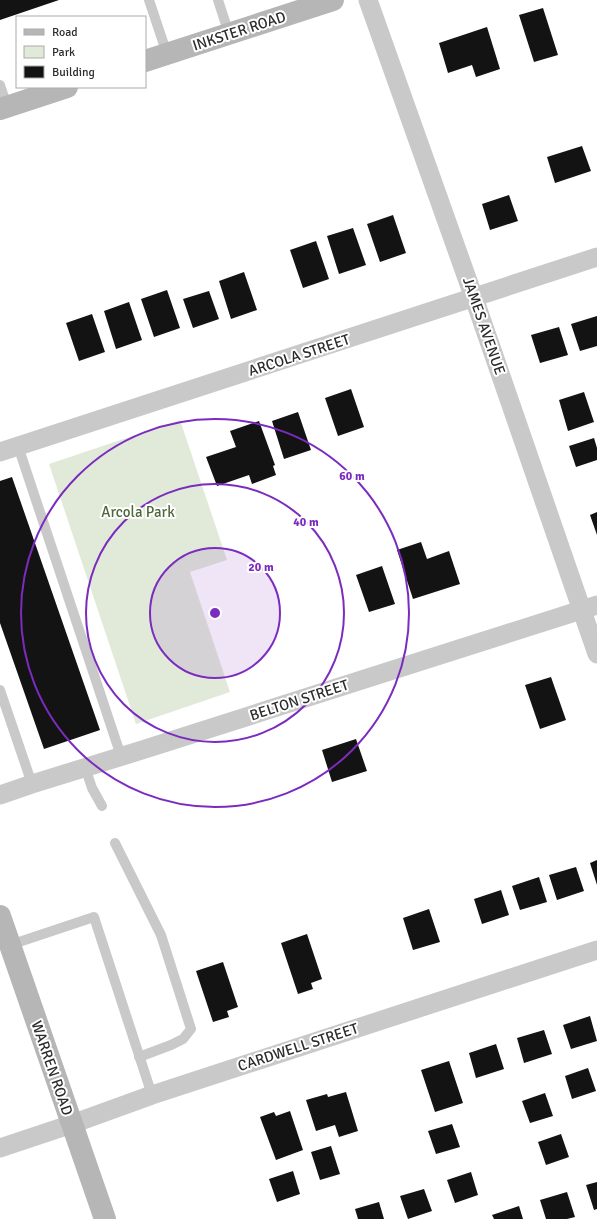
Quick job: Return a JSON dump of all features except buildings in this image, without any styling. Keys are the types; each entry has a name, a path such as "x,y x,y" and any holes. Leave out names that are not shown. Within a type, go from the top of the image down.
{"main road":[{"name":"INKSTER ROAD","path":"146,61 333,0"},
{"path":"4,108 64,88"},
{"name":"WARREN ROAD","path":"0,916 105,1219"}],"street":[{"name":"JAMES AVENUE","path":"368,0 474,298 590,608 597,654"},
{"name":"ARCOLA STREET","path":"5,450 597,257"},
{"name":"BELTON STREET","path":"0,796 85,767 157,746 590,608"},
{"name":"CARDWELL STREET","path":"0,1148 152,1095 597,950"}],"lane":[{"path":"149,0 167,54"},
{"path":"218,0 229,34"},
{"path":"0,85 4,108"},
{"path":"5,450 121,756"},
{"path":"0,690 32,784"},
{"path":"85,767 92,788 102,806"},
{"path":"115,843 161,935 191,1029 184,1039 172,1045 139,1056"},
{"path":"10,945 94,917 152,1095"}],"green space":[{"name":"Arcola Park","path":"180,420 227,560 190,572 230,692 136,724 49,464"}]}
